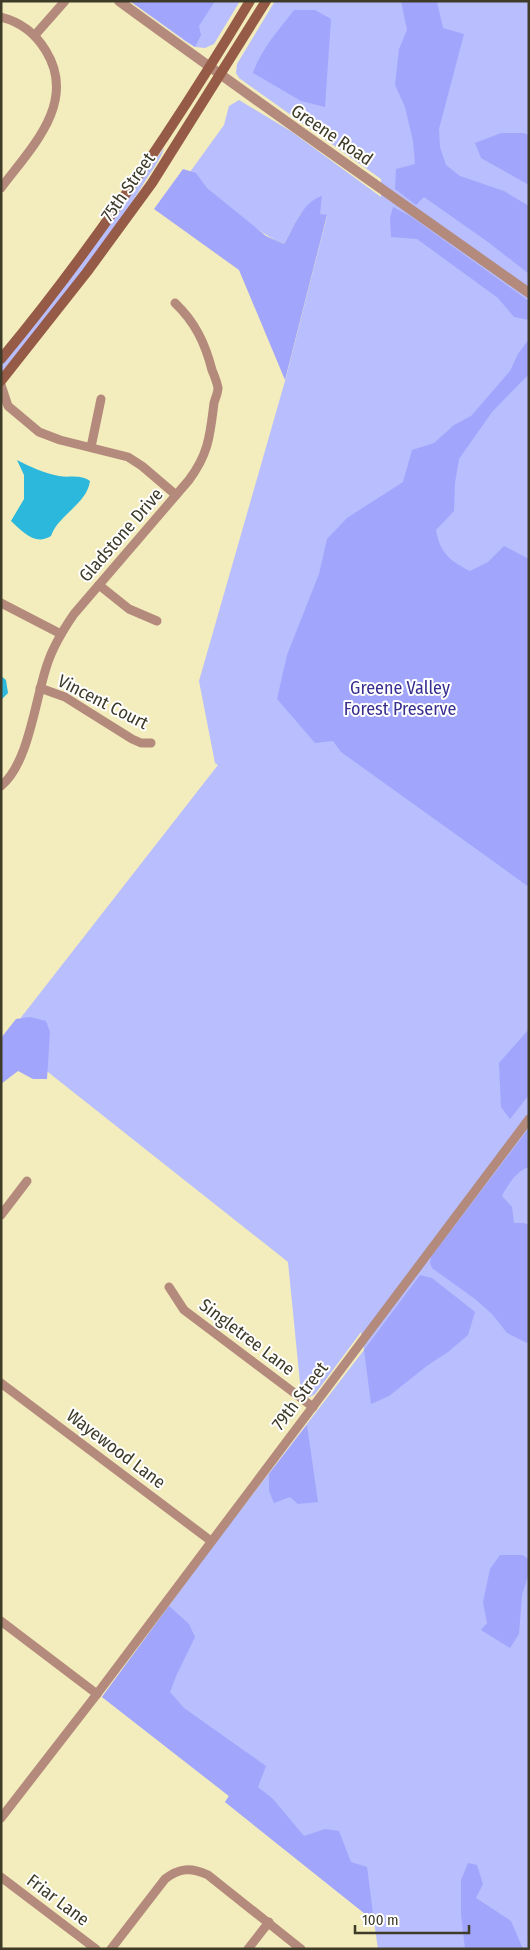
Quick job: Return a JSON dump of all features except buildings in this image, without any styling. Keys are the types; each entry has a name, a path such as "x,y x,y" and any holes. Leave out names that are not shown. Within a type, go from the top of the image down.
{"main road":[{"name":"75th Street","path":"1,359 102,229 161,144 250,1"},
{"name":"75th Street","path":"1,381 58,311 156,176 221,76 266,1"}],"street":[{"path":"35,36 65,1"},
{"name":"Greene Road","path":"119,1 221,76 529,293"},
{"path":"1,17 19,24 35,36 48,54 56,76 54,111 45,128 1,188"},
{"name":"Gladstone Drive","path":"1,786 20,763 40,688 52,651 61,634 74,614 194,472 207,446 212,430 214,404 218,388 204,342 187,315 175,303"},
{"path":"1,385 5,405 39,432 60,440 118,453 133,460 176,495"},
{"path":"90,447 101,399"},
{"path":"99,585 129,609 157,621"},
{"path":"1,603 61,634"},
{"name":"Vincent Court","path":"40,688 65,697 132,739 151,744"},
{"name":"79th Street","path":"1,1818 97,1694 529,1119"},
{"path":"1,1215 27,1181"},
{"name":"Singletree Lane","path":"169,1287 184,1310 313,1407"},
{"name":"Wayewood Lane","path":"1,1383 211,1541"},
{"path":"1,1621 97,1694"},
{"path":"111,1949 165,1879 172,1873 183,1869 196,1870 208,1874 301,1949"},
{"name":"Friar Lane","path":"1,1877 96,1949"},
{"path":"248,1949 269,1922"}],"green space":[{"path":"130,1 240,1 214,44 205,48 195,47 185,41"},
{"path":"130,1 215,1 199,26 201,35 195,47"},
{"name":"Greene Valley Forest Preserve","path":"275,1 529,1 529,1949 378,1949 374,1921 225,1802 229,1796 102,1697 215,1543 364,1350 361,1332 315,1394 310,1397 301,1393 288,1262 5,1038 218,765 215,763 199,681 285,381 327,216 301,213 284,244 245,220 209,190 196,175 190,172 224,125 229,106 239,100 292,132 381,197 381,179 239,78 236,73 237,64"},
{"path":"401,1 437,2 443,28 464,34 439,129 440,147 446,165 460,176 504,191 529,206 529,274 488,242 424,197 416,205 395,189 396,169 415,164 413,141 405,107 395,85 399,49 407,30"},
{"path":"294,10 315,10 331,19 325,107 301,101 253,73 266,48"},
{"path":"501,133 523,133 529,135 529,185 481,158 475,143"},
{"path":"164,148 158,161 128,208 94,257 1,373 1,366 75,272"},
{"path":"183,169 196,173 207,188 266,236 284,244 304,210 315,199 322,196 320,214 327,215 285,380 239,270 154,209"},
{"path":"393,207 410,216 529,301 529,320 514,317 498,298 417,239 391,237 390,218"},
{"name":"Greene Valley Forest Preserve","path":"529,339 529,374 492,412 459,459 455,483 454,511 436,530 440,545 447,555 457,564 470,571 488,562 504,546 529,559 529,887 341,752 333,741 315,743 277,699 287,655 319,574 327,539 347,518 403,482 412,450 434,443 454,425 471,416 510,371 518,354"},
{"path":"30,1017 46,1021 50,1032 47,1079 33,1079 18,1071 1,1084 1,1038 16,1019"},
{"path":"529,1029 529,1095 510,1119 501,1107 499,1063"},
{"path":"529,1128 529,1167 520,1171 502,1196 512,1207 514,1223 529,1225 529,1344 507,1333 492,1314 475,1299 432,1268 430,1263 431,1257"},
{"path":"420,1275 432,1278 475,1312 468,1335 389,1396 371,1404 364,1350"},
{"path":"307,1425 318,1502 298,1504 290,1497 274,1503 269,1491 269,1474"},
{"path":"500,1555 522,1555 529,1559 529,1573 522,1595 519,1634 510,1648 481,1630 487,1623 483,1602 490,1569"},
{"path":"169,1606 189,1624 195,1637 170,1692 184,1708 266,1766 258,1787 273,1799 304,1836 325,1829 339,1831 351,1862 367,1867 374,1921 225,1802 229,1796 102,1697"},
{"path":"468,1863 477,1865 483,1884 476,1898 511,1921 523,1949 465,1949 461,1914 461,1880"}],"shaded area":[{"path":"17,460 48,473 90,481 84,496 60,522 51,536 45,539 34,539 11,521 24,499 24,475"},
{"path":"1,676 6,680 8,693 1,700"}]}
